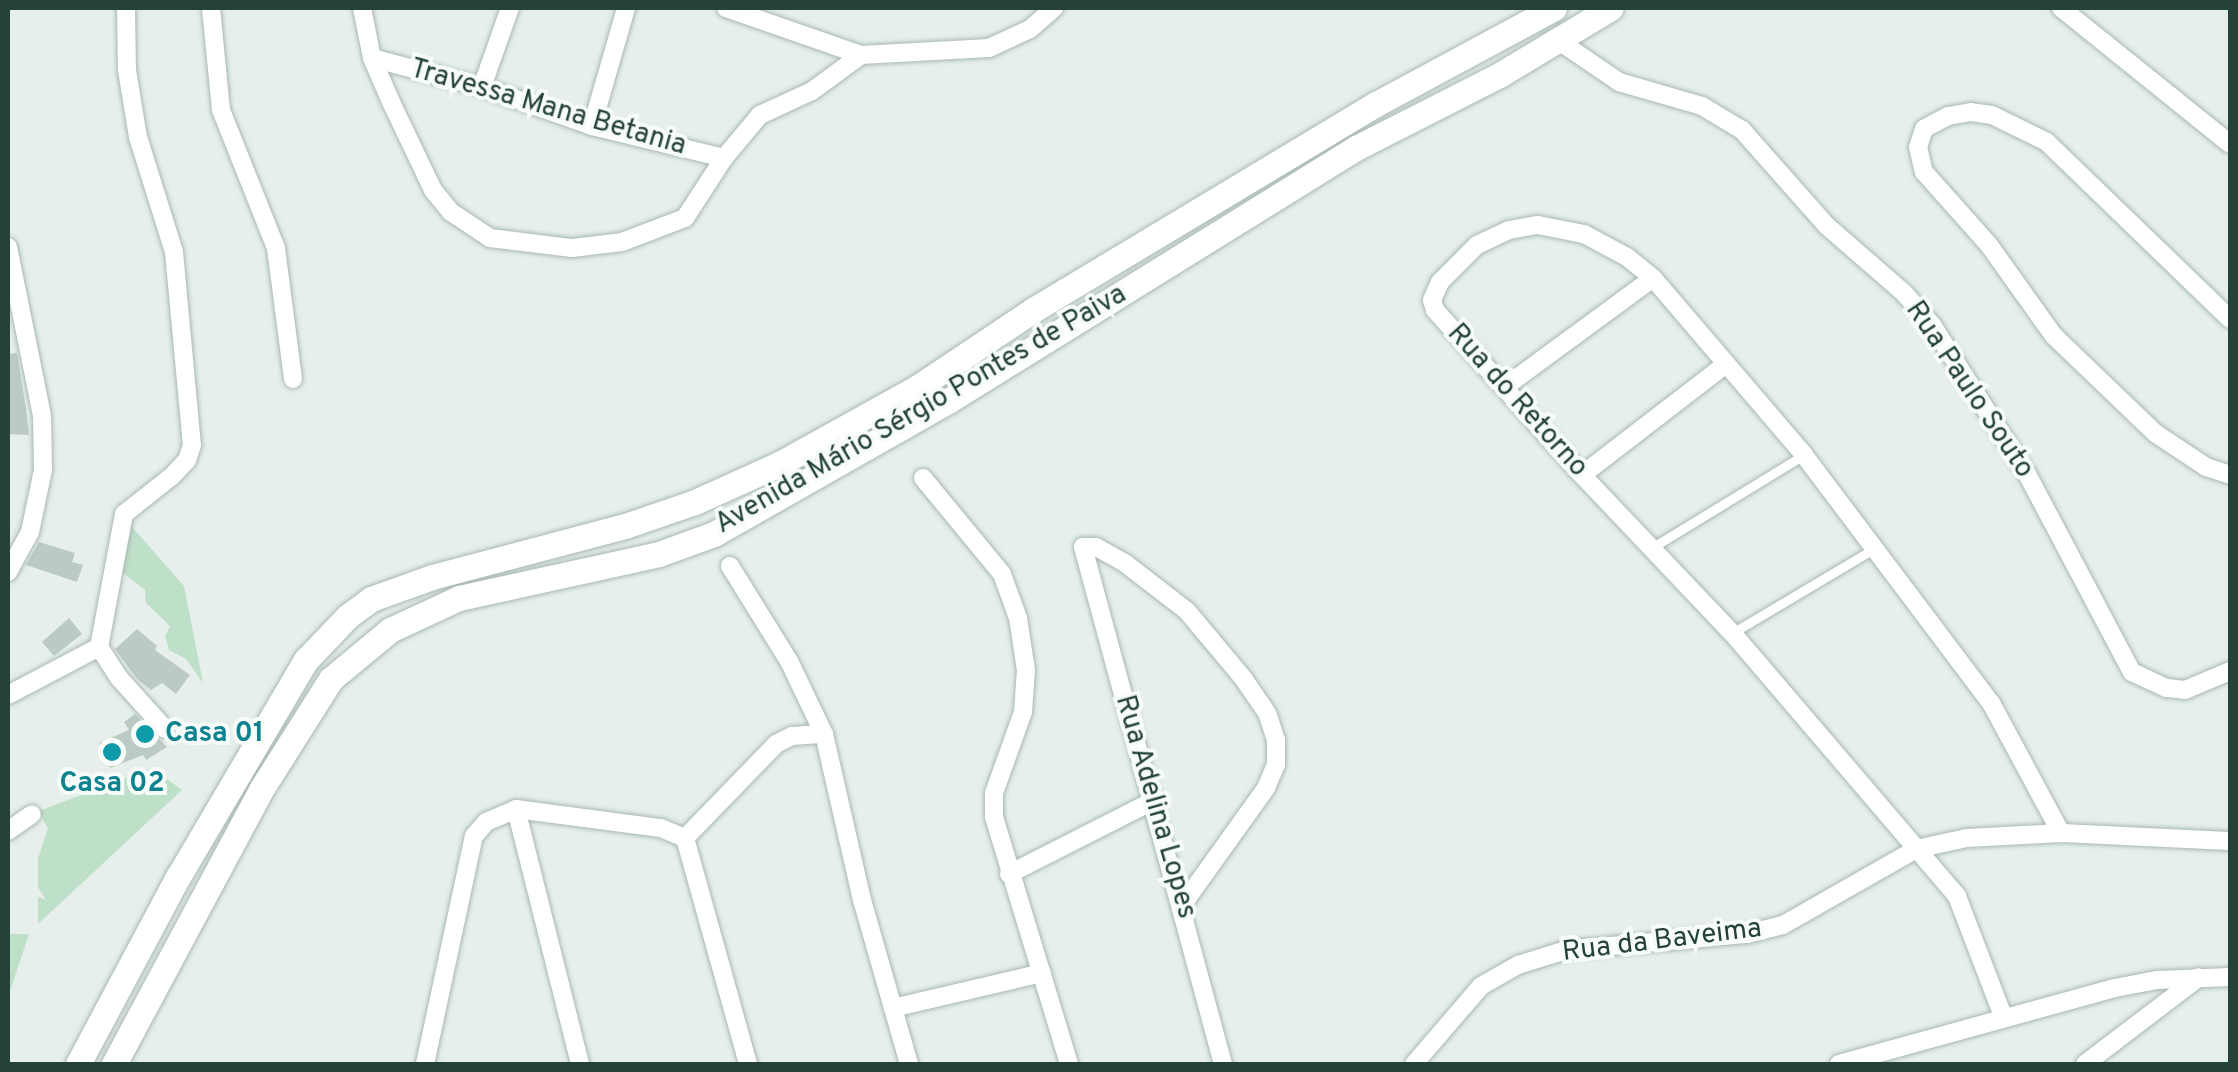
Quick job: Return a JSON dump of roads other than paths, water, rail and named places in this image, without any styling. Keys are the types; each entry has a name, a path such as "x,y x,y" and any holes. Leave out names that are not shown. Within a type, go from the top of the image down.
{"main road":[{"name":"Avenida Mário Sérgio Pontes de Paiva","path":"78,1064 178,877 306,660 348,616 372,599 432,577 624,526 695,502 779,464 918,387 1033,310 1376,104 1554,8"},
{"name":"Avenida Mário Sérgio Pontes de Paiva","path":"114,1064 262,788 331,679 390,630 460,598 659,554 714,534 948,401 1356,148 1559,41 1611,8"}],"street":[{"path":"126,8 127,70 138,137 174,252 192,445 187,460 172,476 124,514 99,647 120,680 165,730"},
{"path":"211,8 221,110 276,248 294,379"},
{"path":"362,8 372,58 433,190 450,212 490,238 572,248 622,242 670,227 699,202 724,158 772,106 812,92 862,56"},
{"path":"482,87 510,8"},
{"path":"592,126 626,8"},
{"path":"726,8 862,56 989,48 1030,29 1054,8"},
{"path":"2061,8 2230,144"},
{"name":"Rua Paulo Souto","path":"1559,41 1620,82 1702,106 1742,130 1827,226 1904,293 1932,324 2026,474 2132,672 2167,688 2185,690 2230,671"},
{"name":"Travessa Mana Betania","path":"372,58 482,87 592,126 724,158"},
{"path":"2230,319 2047,142 1992,115 1948,116 1924,129 1918,147 1924,172 1989,245 2054,336 2102,387 2155,433 2206,467 2230,475"},
{"name":"Rua do Retorno","path":"2003,1016 1957,896 1732,632 1582,476 1435,310 1432,300 1440,282 1478,246 1509,230 1538,224 1569,228 1627,258 1653,278 1804,455 1991,703 2060,834"},
{"path":"8,248 40,400 44,470 30,532 8,572"},
{"path":"1506,386 1653,278"},
{"path":"1582,476 1726,364"},
{"path":"923,478 1002,574 1018,618 1026,670 1023,712 994,793 994,817 1069,1064"},
{"name":"Rua Adelina Lopes","path":"1183,904 1266,788 1276,764 1276,740 1267,713 1187,611 1116,558 1088,546 1082,551 1155,800 1223,1064"},
{"path":"730,566 789,661 824,734 909,1064"},
{"path":"8,695 99,647"},
{"path":"685,838 776,744 792,736 824,734"},
{"path":"1009,874 1155,800"},
{"path":"424,1064 474,836 500,812 516,808 660,828 685,838"},
{"path":"516,808 580,1064"},
{"path":"8,831 32,814"},
{"name":"Rua da Baveima","path":"1414,1064 1481,986 1518,966 1566,950 1747,934 1784,925 1916,849 1967,838 2060,834 2230,841"},
{"path":"685,838 748,1064"},
{"path":"893,1008 1042,973"},
{"path":"2084,1064 2201,976"},
{"path":"1839,1064 2003,1016 2157,980 2230,977"}],"lane":[{"path":"1652,548 1804,455"},
{"path":"1732,632 1874,548"}],"place":[{"name":"Casa 01","path":"145,734"},
{"name":"Casa 02","path":"112,752"}]}
